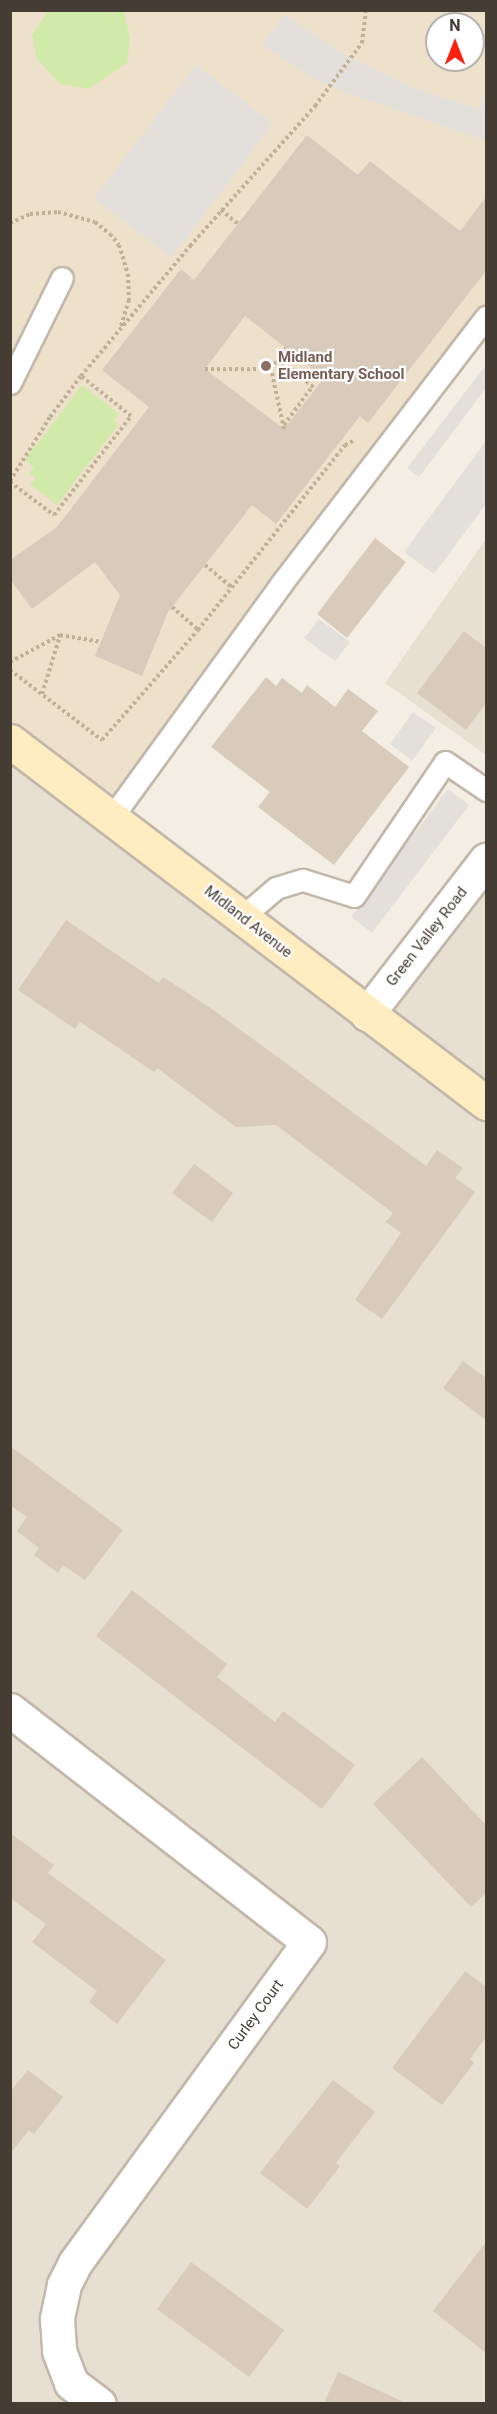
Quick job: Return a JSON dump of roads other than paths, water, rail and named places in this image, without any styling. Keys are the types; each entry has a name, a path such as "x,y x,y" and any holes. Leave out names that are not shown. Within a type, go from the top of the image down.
{"street":[{"name":"Midland Avenue","path":"10,741 486,1103"},
{"name":"Green Valley Road","path":"367,1014 486,860"},
{"name":"Curley Court","path":"10,1710 309,1942 75,2263 64,2285 57,2319 59,2351 71,2383 99,2403"}],"lane":[{"path":"10,384 62,279"},
{"path":"112,817 281,584 486,317"},
{"path":"242,917 276,888 303,880 354,896 445,762 486,790"}],"place":[{"name":"Midland Elementary School","path":"266,366"}]}
